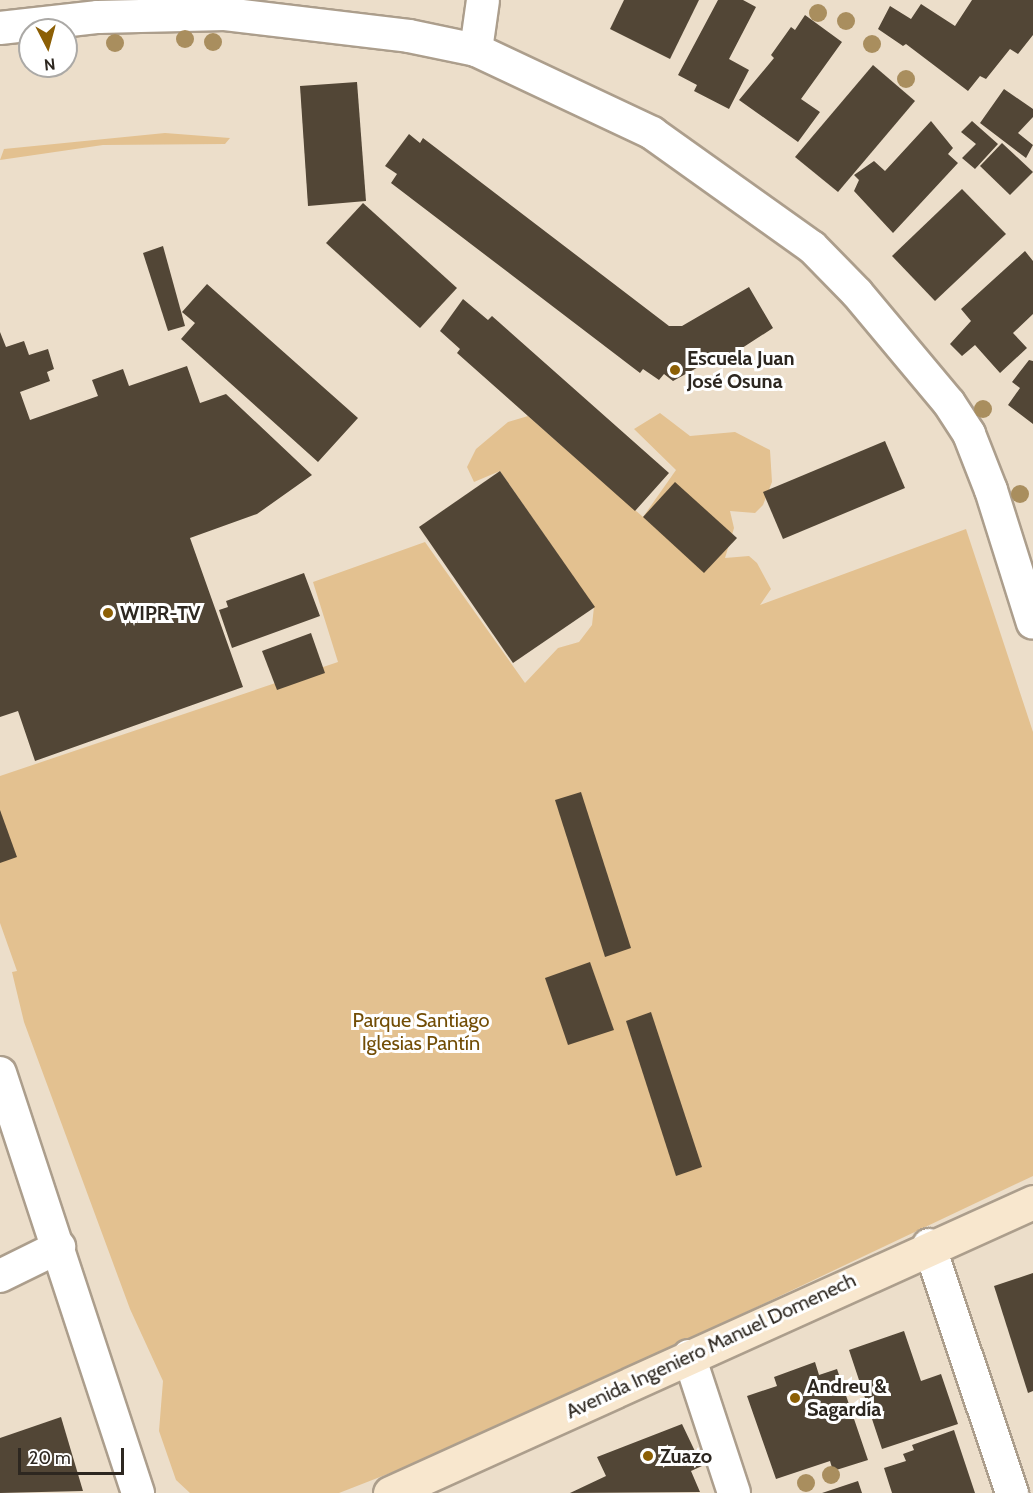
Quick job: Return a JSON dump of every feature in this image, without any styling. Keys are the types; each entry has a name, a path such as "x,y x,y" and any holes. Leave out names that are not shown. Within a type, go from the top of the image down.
{"street":[{"path":"476,50 483,0"},
{"path":"0,28 98,17 225,14 333,24 476,50 652,133 812,247 857,292 949,403 969,434 1033,623"},
{"path":"0,1073 138,1493"},
{"name":"Avenida Ingeniero Manuel Domenech","path":"390,1493 929,1245 1033,1202"},
{"path":"929,1245 1012,1493"},
{"path":"0,1276 59,1247"},
{"path":"689,1356 734,1493"}],"green space":[{"path":"165,133 230,138 225,144 103,145 0,160 4,149"},
{"name":"Parque Santiago Iglesias Pantín","path":"660,413 690,436 735,432 770,450 772,482 763,505 755,513 730,511 734,528 725,558 749,556 757,563 771,589 760,605 966,529 1033,732 1033,1176 480,1438 339,1493 190,1493 176,1480 159,1431 163,1381 130,1309 24,1022 12,972 17,971 0,923 0,776 338,662 313,582 425,542 525,683 558,648 579,642 592,625 594,607 500,471 474,482 467,467 476,449 508,422 528,416 643,517 676,470 634,429"}],"building":[{"path":"624,0 699,0 670,59 610,29"},
{"path":"718,0 743,0 756,7 729,59 749,70 729,109 694,91 697,85 678,75"},
{"path":"972,0 1033,0 1033,35 1018,54 1010,49 986,79 980,76 968,91 906,44 903,46 878,29 890,6 911,19 921,4 955,26"},
{"path":"805,15 842,42 801,99 820,112 798,142 739,100 774,58 771,55 791,27 795,30"},
{"path":"873,65 915,101 838,192 795,157"},
{"path":"357,82 366,201 308,206 300,86"},
{"path":"1004,89 1033,109 1033,117 1018,133 1033,145 1026,158 980,123"},
{"path":"931,121 953,148 948,154 958,163 893,233 854,191 859,180 854,175 874,161 885,171"},
{"path":"972,121 998,144 975,169 962,158 976,144 961,132"},
{"path":"409,134 420,143 423,138 669,326 682,326 749,287 773,328 719,363 713,359 673,381 664,374 659,380 643,369 640,373 391,183 397,174 385,166"},
{"path":"1002,143 1033,172 1010,195 980,166"},
{"path":"962,189 1006,234 935,301 892,256"},
{"path":"363,203 457,288 420,328 326,243"},
{"path":"163,246 185,326 168,331 143,253"},
{"path":"1025,251 1033,261 1033,314 1013,333 1027,348 1000,373 975,345 962,356 950,344 971,321 961,309"},
{"path":"207,284 358,418 318,462 181,339 195,323 182,312"},
{"path":"463,299 488,320 492,316 669,473 635,511 457,353 460,349 440,331"},
{"name":"WIPR-TV","path":"0,332 6,347 24,341 29,355 48,349 54,369 47,372 50,381 20,392 30,420 98,396 92,380 123,369 129,386 187,366 200,403 226,394 312,475 257,514 190,538 243,687 35,761 18,711 0,717"},
{"path":"1029,360 1033,361 1033,424 1008,405 1020,388 1012,382"},
{"path":"885,441 905,488 783,539 763,492"},
{"path":"500,471 595,607 513,663 419,527"},
{"path":"675,482 737,538 704,573 643,517"},
{"path":"304,573 320,616 232,648 219,610 228,607 226,601"},
{"path":"311,633 325,673 277,690 262,651"},
{"path":"581,792 631,948 605,957 555,800"},
{"path":"0,810 17,857 0,863"},
{"path":"590,962 614,1030 568,1045 545,978"},
{"path":"651,1012 702,1167 676,1176 626,1021"},
{"path":"1033,1273 1033,1391 1028,1393 994,1286"},
{"path":"904,1331 921,1381 941,1374 958,1424 882,1449 849,1350"},
{"path":"815,1362 819,1375 837,1369 868,1460 833,1471 830,1461 776,1479 747,1396 777,1386 774,1377"},
{"path":"61,1417 83,1491 0,1493 0,1438"},
{"path":"682,1424 702,1466 691,1471 700,1492 570,1493 606,1476 597,1457"},
{"path":"954,1430 975,1493 892,1493 884,1468 906,1461 903,1454 914,1450 912,1445"},
{"path":"858,1481 862,1493 822,1493"}],"place":[{"name":"Escuela Juan José Osuna","path":"675,370"},
{"name":"WIPR-TV","path":"108,613"},
{"name":"Andreu & Sagardía","path":"795,1398"},
{"name":"Zuazo","path":"648,1456"}]}
